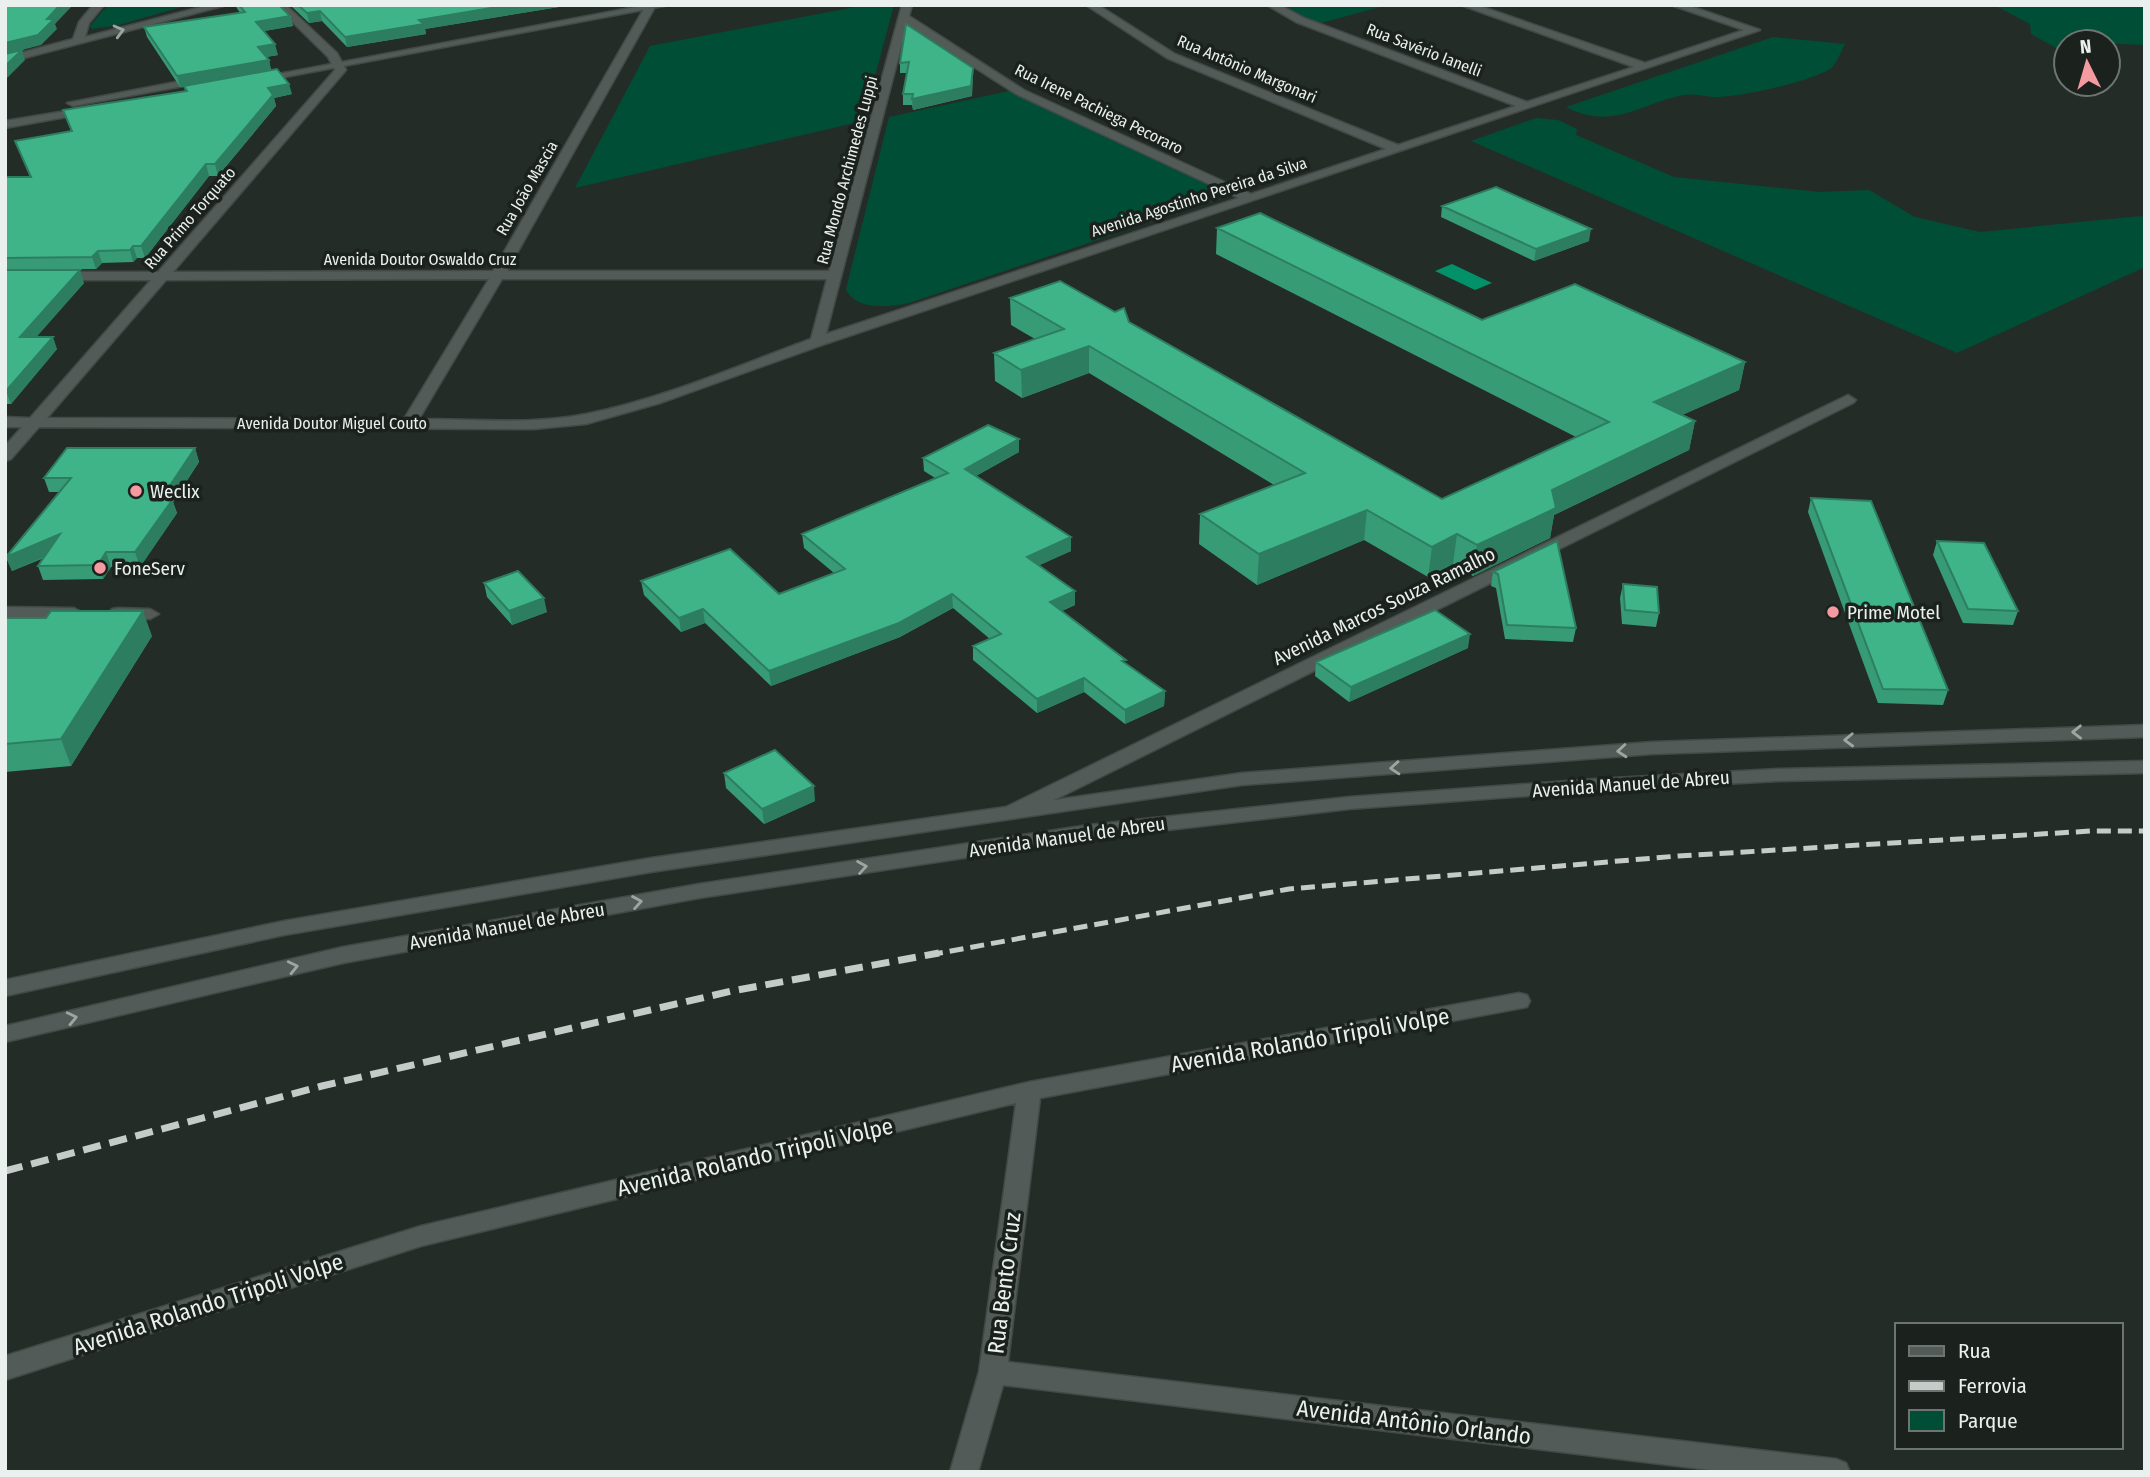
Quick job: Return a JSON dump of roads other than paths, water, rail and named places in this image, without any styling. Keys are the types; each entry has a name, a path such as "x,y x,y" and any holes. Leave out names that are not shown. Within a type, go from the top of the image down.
{"street":[{"path":"78,42 84,22 99,5"},
{"path":"186,12 203,5"},
{"path":"5,60 222,5"},
{"path":"280,5 336,60"},
{"path":"243,82 336,60 616,5"},
{"path":"252,70 336,60 664,5"},
{"name":"Rua Antônio Margonari","path":"1091,5 1171,56 1397,149"},
{"name":"Rua Savério Ianelli","path":"1272,5 1300,20 1527,106"},
{"path":"1466,5 1646,66"},
{"name":"Avenida Agostinho Pereira da Silva","path":"655,400 817,342 1755,30 1676,5"},
{"name":"Rua João Mascia","path":"409,423 497,276 650,7"},
{"name":"Rua Irene Pachiega Pecoraro","path":"906,11 1020,92 1250,198"},
{"name":"Rua Mondo Archimedes Luppi","path":"817,342 906,11"},
{"name":"Rua Primo Torquato","path":"5,456 341,70 336,60"},
{"path":"7,122 213,82"},
{"name":"Avenida Doutor Oswaldo Cruz","path":"5,276 835,275"},
{"name":"Avenida Doutor Miguel Couto","path":"5,422 534,424 586,419 655,400"},
{"name":"Avenida Marcos Souza Ramalho","path":"1013,812 1848,400"},
{"path":"5,612 150,614"},
{"name":"Avenida Manuel de Abreu","path":"5,988 284,928 652,865 1242,779 1652,748 2145,731"},
{"name":"Avenida Manuel de Abreu","path":"5,1034 343,955 699,891 1089,832 1349,803 1608,785 1778,775 2145,766"},
{"name":"Avenida Rolando Tripoli Volpe","path":"5,1368 421,1236 1030,1091 1519,1001"},
{"name":"Rua Bento Cruz","path":"964,1472 993,1372 1030,1091"},
{"name":"Avenida Antônio Orlando","path":"993,1372 1836,1472"}],"railway":[{"path":"929,955 1289,889 1678,856 2091,831 2145,831"},
{"path":"5,1171 322,1086 732,991 939,953"}],"place":[{"name":"Weclix","path":"136,491"},
{"name":"FoneServ","path":"100,568"},
{"name":"Prime Motel","path":"1833,612"}]}
